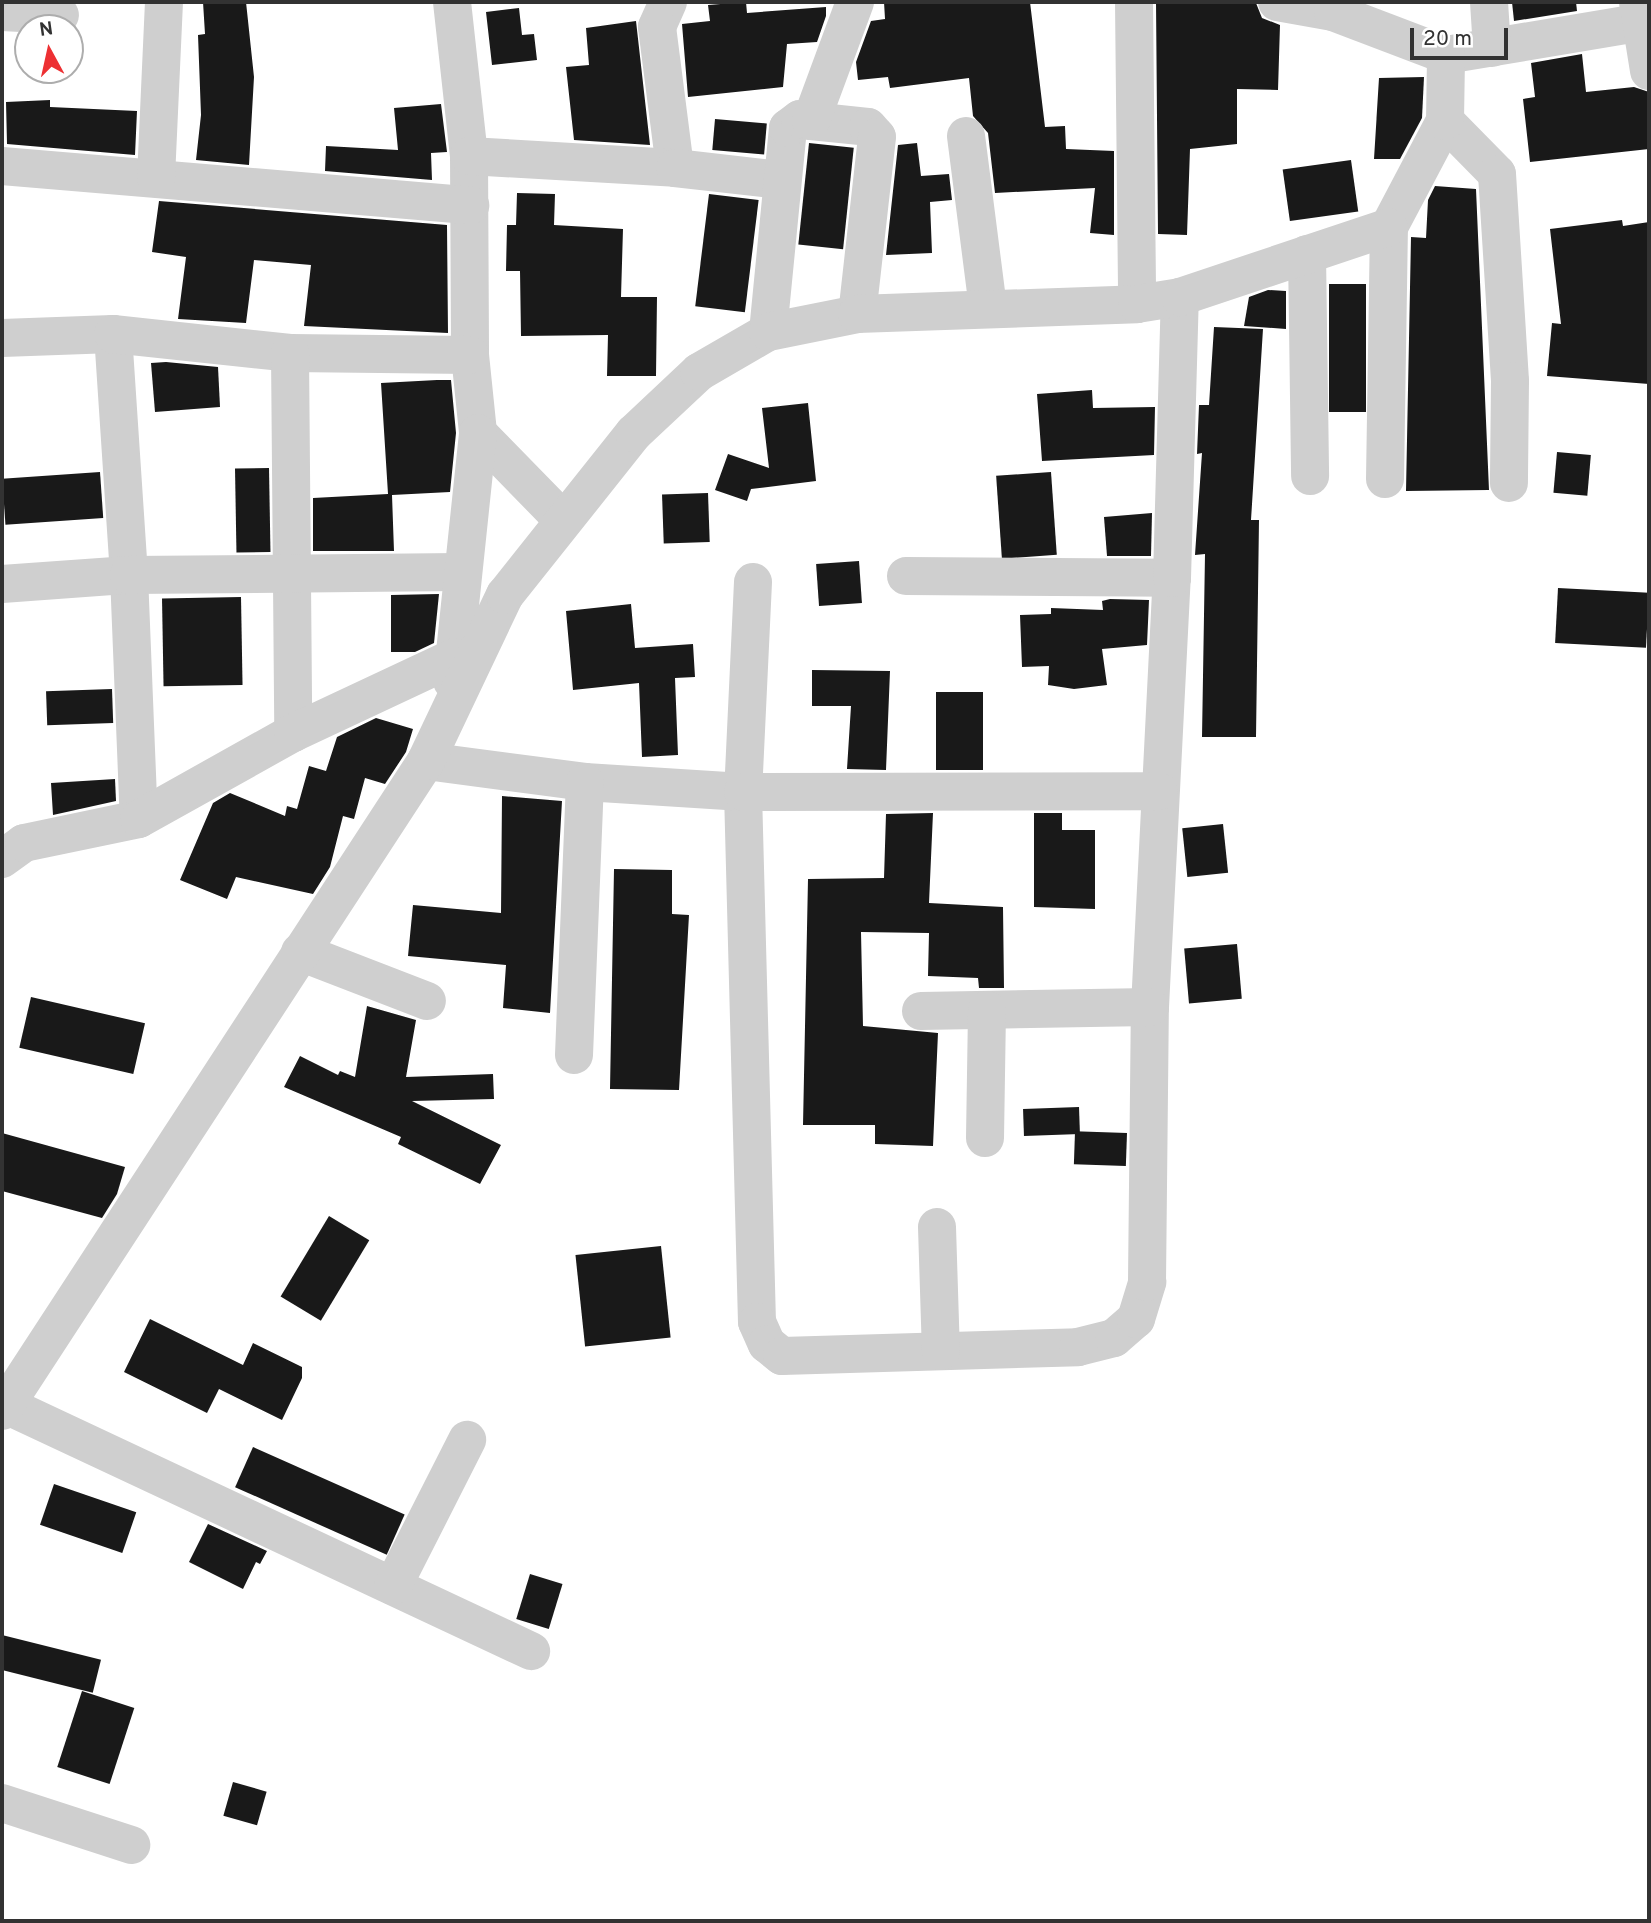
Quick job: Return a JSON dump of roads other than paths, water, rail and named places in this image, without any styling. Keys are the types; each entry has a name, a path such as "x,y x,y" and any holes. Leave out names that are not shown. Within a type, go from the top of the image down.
{"street":[{"path":"156,178 164,2"},
{"path":"449,705 460,572 478,433 470,355 469,156 452,2"},
{"path":"668,2 657,27 676,168"},
{"path":"811,121 855,2"},
{"path":"1134,2 1137,304"},
{"path":"1277,2 1333,12 1446,55 1492,48 1643,15 1649,71"},
{"path":"1489,2 1492,48"},
{"path":"2,12 41,14"},
{"path":"1385,479 1389,227 1445,121 1446,55"},
{"path":"768,332 780,180 789,128 800,119 868,127 877,137 857,314"},
{"path":"1445,121 1497,174 1510,381 1509,483"},
{"path":"966,136 988,308"},
{"path":"469,156 676,168 780,180"},
{"path":"2,166 470,205"},
{"path":"531,1651 4,1408 426,761 449,705 505,595 562,519 634,433 699,372 768,332 857,314 1137,304 1180,297 1389,227"},
{"path":"1307,254 1310,476"},
{"path":"753,582 743,792 757,1322 767,1344 782,1356 1078,1347 1114,1338 1136,1319 1147,1282 1150,1007 1172,578 1180,297"},
{"path":"2,338 113,334 290,353 470,355"},
{"path":"113,334 129,575 139,819"},
{"path":"290,353 293,733"},
{"path":"478,433 562,519"},
{"path":"2,584 129,575 460,572"},
{"path":"906,576 1172,578"},
{"path":"2,859 24,843 139,819 293,733 455,657"},
{"path":"426,761 585,782 743,792 1159,791"},
{"path":"574,1055 585,782"},
{"path":"300,952 427,1001"},
{"path":"921,1011 1150,1007"},
{"path":"985,1138 987,1010"},
{"path":"937,1227 941,1351"},
{"path":"393,1586 467,1440"},
{"path":"2,1803 131,1845"}]}
